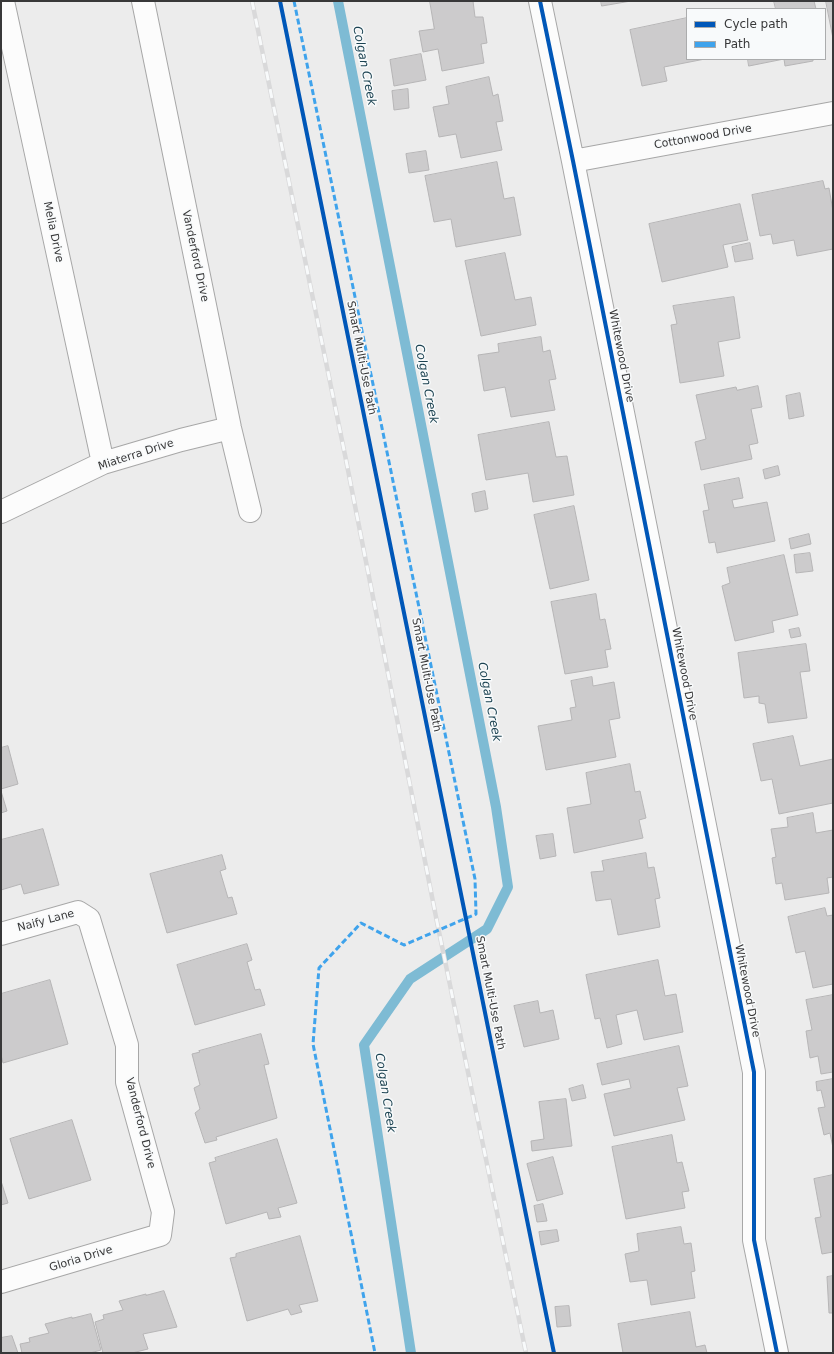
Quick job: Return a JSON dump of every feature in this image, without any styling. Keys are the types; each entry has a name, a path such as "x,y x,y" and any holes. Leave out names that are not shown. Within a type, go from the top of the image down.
{"street":[{"name":"Melia Drive","path":"3,1 103,464"},
{"name":"Vanderford Drive","path":"143,1 230,428 250,511"},
{"name":"Whitewood Drive","path":"540,1 754,1072 754,1240 777,1353"},
{"name":"Cottonwood Drive","path":"573,161 833,113"},
{"name":"Miaterra Drive","path":"1,512 103,464 181,440 230,428"},
{"name":"Naify Lane","path":"1,934 78,912 89,919"},
{"name":"Vanderford Drive","path":"89,919 127,1045 127,1082 163,1212 160,1235"},
{"name":"Gloria Drive","path":"1,1282 160,1235"}],"building":[{"path":"430,1 473,1 475,17 483,17 487,43 481,44 484,63 442,71 438,49 423,52 419,31 434,29"},
{"path":"601,1 631,1 602,6"},
{"path":"774,1 814,1 816,8 776,8"},
{"path":"826,1 833,1 833,38"},
{"path":"686,18 686,60 700,60 664,67 667,81 642,86 630,30"},
{"path":"421,54 426,80 394,86 390,60"},
{"path":"748,60 779,60 749,66"},
{"path":"784,60 813,60 813,61 785,66"},
{"path":"489,77 493,96 498,94 503,121 496,122 502,150 461,158 456,134 439,137 433,107 449,104 446,87"},
{"path":"408,89 409,108 394,110 392,91"},
{"path":"426,151 429,170 409,173 406,154"},
{"path":"497,162 504,199 514,197 521,235 456,247 451,219 434,222 425,176"},
{"path":"823,181 825,189 829,188 833,211 833,249 797,256 794,240 773,244 771,234 760,236 752,195"},
{"path":"740,204 748,240 723,245 728,267 662,282 649,224"},
{"path":"750,243 753,259 735,262 732,247"},
{"path":"505,253 515,300 531,297 536,325 481,336 465,261"},
{"path":"734,297 740,338 718,342 724,376 680,383 671,325 677,324 673,306"},
{"path":"541,337 543,352 550,350 556,379 549,380 555,410 511,417 505,387 484,391 478,355 499,352 498,344"},
{"path":"758,386 762,407 751,409 758,443 749,445 752,459 701,470 695,442 706,439 696,395 736,387 737,390"},
{"path":"800,393 804,416 789,419 786,396"},
{"path":"549,422 556,457 567,456 574,495 533,502 528,473 486,480 478,435"},
{"path":"778,466 780,475 765,479 763,470"},
{"path":"739,478 743,498 732,500 734,508 767,502 775,541 717,553 715,542 709,543 703,511 709,510 704,485"},
{"path":"485,491 488,509 475,512 472,494"},
{"path":"574,506 589,580 550,589 534,515"},
{"path":"809,534 811,544 791,549 789,539"},
{"path":"810,553 813,571 796,573 794,555"},
{"path":"784,555 798,615 772,621 774,632 735,641 722,586 730,583 727,568"},
{"path":"596,594 600,620 605,619 611,649 605,650 608,667 565,674 551,602"},
{"path":"799,628 801,636 791,638 789,630"},
{"path":"806,644 810,671 800,672 807,718 768,723 765,704 759,703 759,696 744,698 738,653"},
{"path":"592,677 593,686 614,682 620,718 609,720 616,757 546,770 538,726 572,720 570,708 576,707 571,681"},
{"path":"793,736 800,766 833,759 833,803 779,814 772,779 761,781 753,744"},
{"path":"8,746 18,784 1,789 1,748"},
{"path":"630,764 635,792 640,791 646,818 639,820 643,838 574,853 567,808 591,804 586,773"},
{"path":"1,791 7,811 1,813"},
{"path":"813,813 816,833 833,830 833,877 827,878 829,893 785,900 782,883 776,884 772,858 776,857 771,829 788,827 787,818"},
{"path":"43,829 59,885 24,894 21,884 1,890 1,840"},
{"path":"553,834 556,856 540,859 536,836"},
{"path":"646,853 648,868 654,867 660,898 655,899 660,927 618,935 611,899 596,901 591,872 604,871 602,861"},
{"path":"222,855 226,869 220,871 228,898 232,897 237,914 167,933 150,874"},
{"path":"825,908 827,916 833,915 833,984 813,988 805,951 796,953 788,917"},
{"path":"247,944 252,960 247,962 255,990 260,989 265,1005 195,1025 177,965"},
{"path":"658,960 665,996 676,994 683,1032 644,1040 637,1010 616,1015 622,1044 607,1048 600,1018 595,1019 586,975"},
{"path":"50,980 68,1044 3,1063 1,1055 1,994"},
{"path":"833,995 833,1072 821,1074 818,1056 810,1058 806,1031 812,1030 806,1000"},
{"path":"538,1001 540,1013 553,1010 559,1039 524,1047 514,1006"},
{"path":"261,1034 269,1064 264,1065 277,1118 216,1137 217,1140 205,1143 195,1113 200,1109 194,1088 200,1085 192,1054"},
{"path":"679,1046 688,1086 677,1088 685,1120 614,1136 604,1094 631,1088 629,1079 602,1085 597,1064"},
{"path":"833,1079 833,1148 830,1133 824,1135 818,1108 825,1107 821,1090 817,1091 816,1082"},
{"path":"583,1085 586,1098 572,1101 569,1089"},
{"path":"566,1099 572,1146 532,1151 531,1141 544,1139 539,1102"},
{"path":"72,1120 91,1180 29,1199 10,1139"},
{"path":"672,1135 677,1163 682,1162 689,1191 682,1192 685,1208 626,1219 612,1147"},
{"path":"277,1139 297,1203 278,1208 281,1217 269,1219 267,1212 226,1224 209,1163 216,1161 215,1158"},
{"path":"553,1157 563,1194 537,1201 527,1164"},
{"path":"833,1175 833,1252 822,1254 815,1218 821,1217 814,1179"},
{"path":"1,1181 8,1203 1,1205"},
{"path":"543,1204 547,1221 537,1222 534,1206"},
{"path":"681,1227 684,1244 691,1243 695,1271 691,1272 695,1298 651,1305 647,1280 630,1282 625,1254 639,1251 637,1234"},
{"path":"557,1230 559,1241 541,1245 539,1232"},
{"path":"300,1236 318,1301 299,1305 302,1312 291,1315 288,1309 247,1321 230,1258 236,1257 236,1254"},
{"path":"833,1276 833,1313 829,1313 827,1277"},
{"path":"164,1291 177,1327 143,1334 148,1349 132,1353 103,1353 95,1322 104,1319 103,1315 123,1310 119,1301"},
{"path":"569,1306 571,1326 557,1327 555,1307"},
{"path":"690,1312 696,1347 705,1345 707,1353 623,1353 618,1324"},
{"path":"91,1314 101,1350 90,1353 22,1353 20,1344 30,1342 29,1338 49,1333 45,1324"},
{"path":"12,1336 18,1353 1,1353 1,1338"}],"waterway":[{"name":"Colgan Creek","path":"338,1 496,807 508,887 487,929 410,979 364,1045 411,1353"}],"railway":[{"path":"252,1 345,455 437,922 526,1353"}],"marked path":[{"path":"294,1 475,879 476,914 404,945 361,923 319,968 313,1044 375,1353"}],"cycle path":[{"name":"Smart Multi-Use Path","path":"280,1 554,1353"},
{"path":"540,1 754,1072 754,1240 777,1353"}]}
